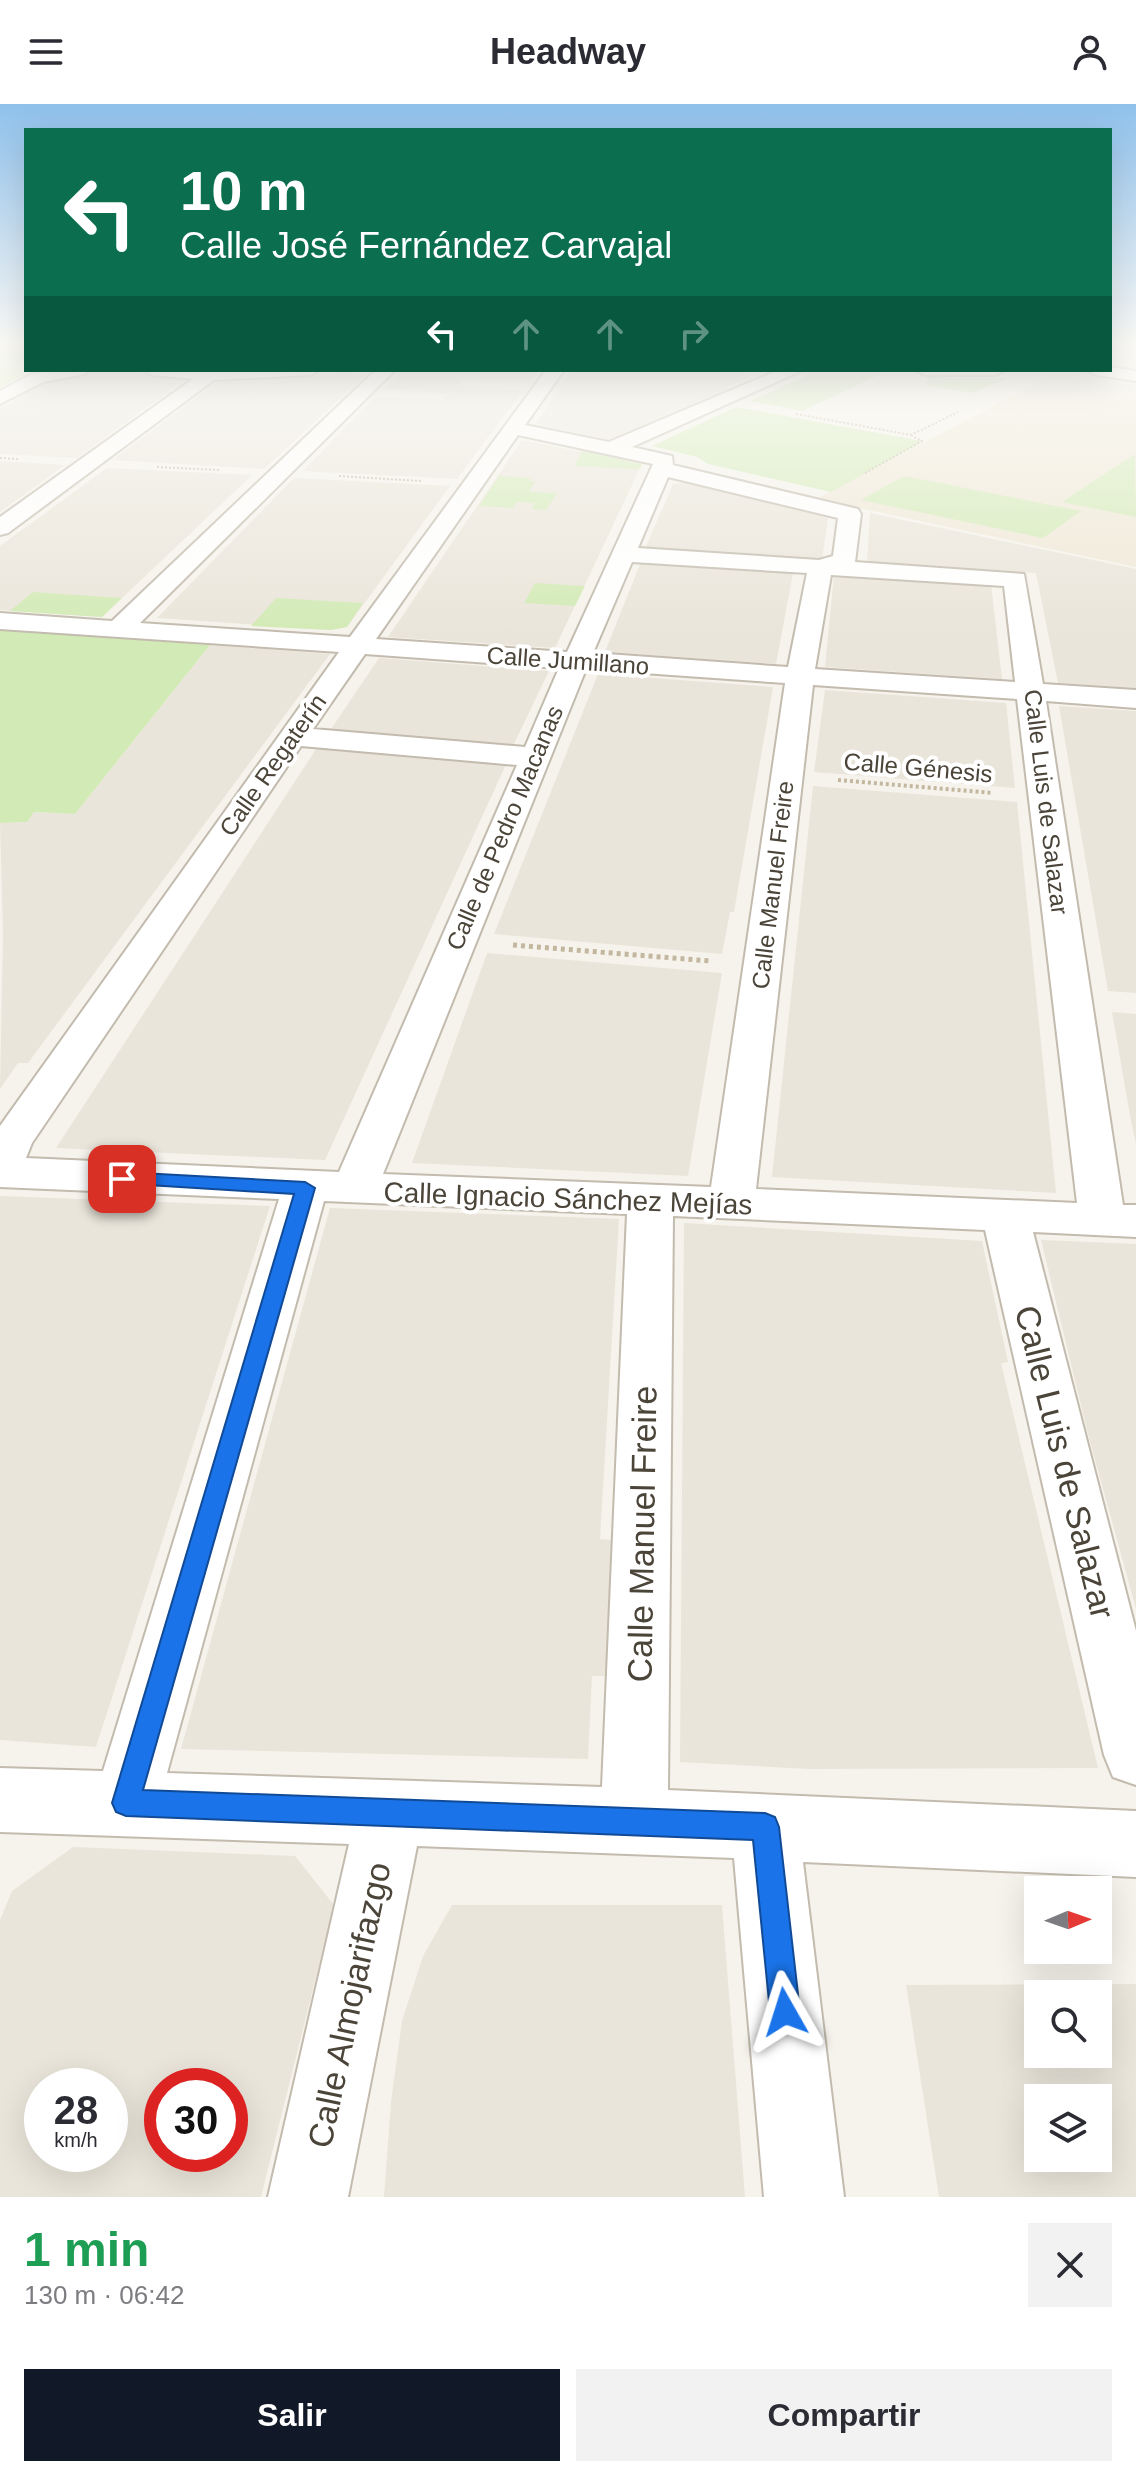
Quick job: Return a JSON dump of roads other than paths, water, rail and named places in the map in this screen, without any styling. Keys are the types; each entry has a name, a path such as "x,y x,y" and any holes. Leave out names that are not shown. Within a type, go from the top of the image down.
{"street":[{"path":"0,528 120,441"},
{"path":"119,629 313,441"},
{"name":"Calle Regaterín","path":"0,1166 11,1142 503,441"},
{"path":"576,441 665,460 662,469 850,514 844,560 820,567 623,554"},
{"path":"613,448 630,441"},
{"name":"Calle de Pedro Macanas","path":"126,1803 330,1189 458,941 576,661 662,469"},
{"name":"Calle Manuel Freire","path":"731,1204 800,677 820,567"},
{"name":"Calle Luis de Salazar","path":"820,567 1015,579 1045,797 1119,1220"},
{"name":"Calle Jumillano","path":"0,621 1136,699"},
{"path":"293,736 536,757"},
{"name":"Calle Ignacio Sánchez Mejías","path":"0,1172 330,1189 1119,1220"},
{"name":"Calle Manuel Freire","path":"634,1821 650,1200"},
{"name":"Calle Luis de Salazar","path":"1005,1215 1136,1755"},
{"path":"5,1812 126,1803 634,1821 1136,1844"},
{"name":"Calle Almojarifazgo","path":"308,2197 390,1812"},
{"path":"765,1827 804,2197"}]}
